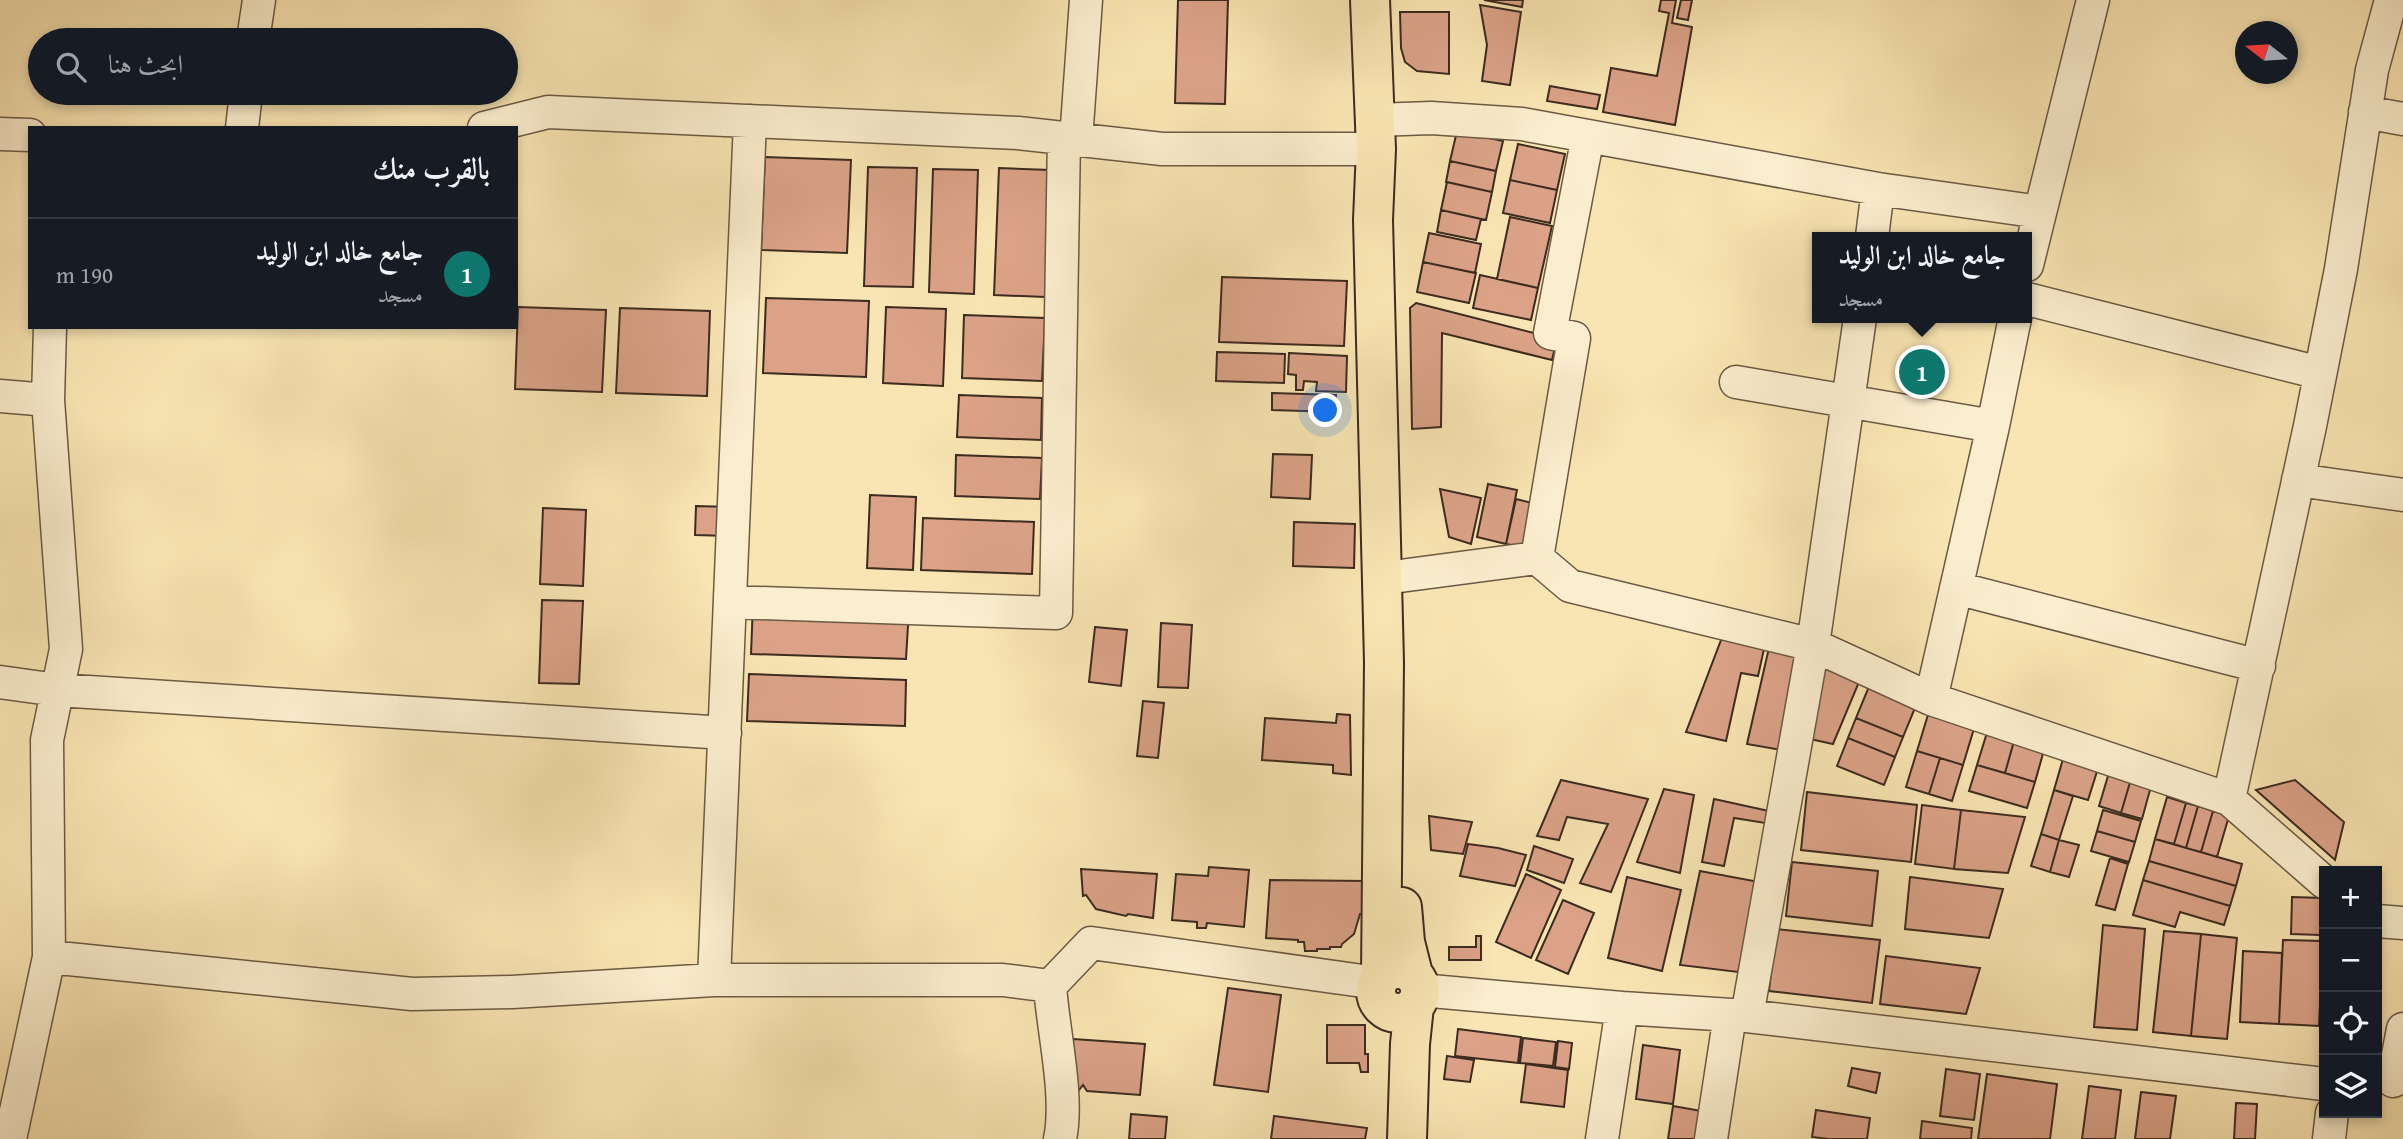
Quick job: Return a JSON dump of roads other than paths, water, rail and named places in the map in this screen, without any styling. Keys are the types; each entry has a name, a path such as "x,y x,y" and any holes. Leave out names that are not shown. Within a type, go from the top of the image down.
{"main road":[{"path":"1370,0 1376,134 1373,220 1384,662 1398,989 1397,1135"},
{"path":"1376,134 1390,209 1400,576 1402,908 1405,942 1398,989"}],"street":[{"path":"255,28 259,0"},
{"path":"730,602 1056,613 1070,139 1086,0"},
{"path":"2032,245 2094,0"},
{"path":"2229,799 2341,269 2372,70 2392,21"},
{"path":"242,126 245,105"},
{"path":"492,126 548,112 1018,133 1162,149 1376,134 1431,118 1522,124 1878,189 2040,212"},
{"path":"2365,112 2403,119"},
{"path":"715,980 750,121"},
{"path":"0,134 28,135"},
{"path":"1537,558 1574,338 1550,333 1588,136"},
{"path":"1873,232 1878,189"},
{"path":"2032,300 2320,373"},
{"path":"1711,1139 1813,645 1859,323"},
{"path":"1931,699 2014,323"},
{"path":"10,1139 49,957 47,740 66,649 48,400 50,329"},
{"path":"1736,382 1993,426"},
{"path":"0,396 48,400"},
{"path":"2298,480 2403,495"},
{"path":"1400,576 1537,558 1570,586 1813,645 1931,699 2229,799 2319,878"},
{"path":"1956,588 2259,666"},
{"path":"0,682 57,690 725,733"},
{"path":"2382,921 2403,923"},
{"path":"1050,986 1091,943 1398,989 1738,1016 2319,1083"},
{"path":"49,957 412,993 512,992 715,980 1003,980 1050,986"},
{"path":"1050,986 1061,1081 1060,1139"},
{"path":"1602,1139 1622,1008"},
{"path":"2391,1088 2403,1029"},
{"path":"2329,1139 2331,1118"}],"place":[{"name":"جامع خالد ابن الوليد","path":"1922,372"}]}
